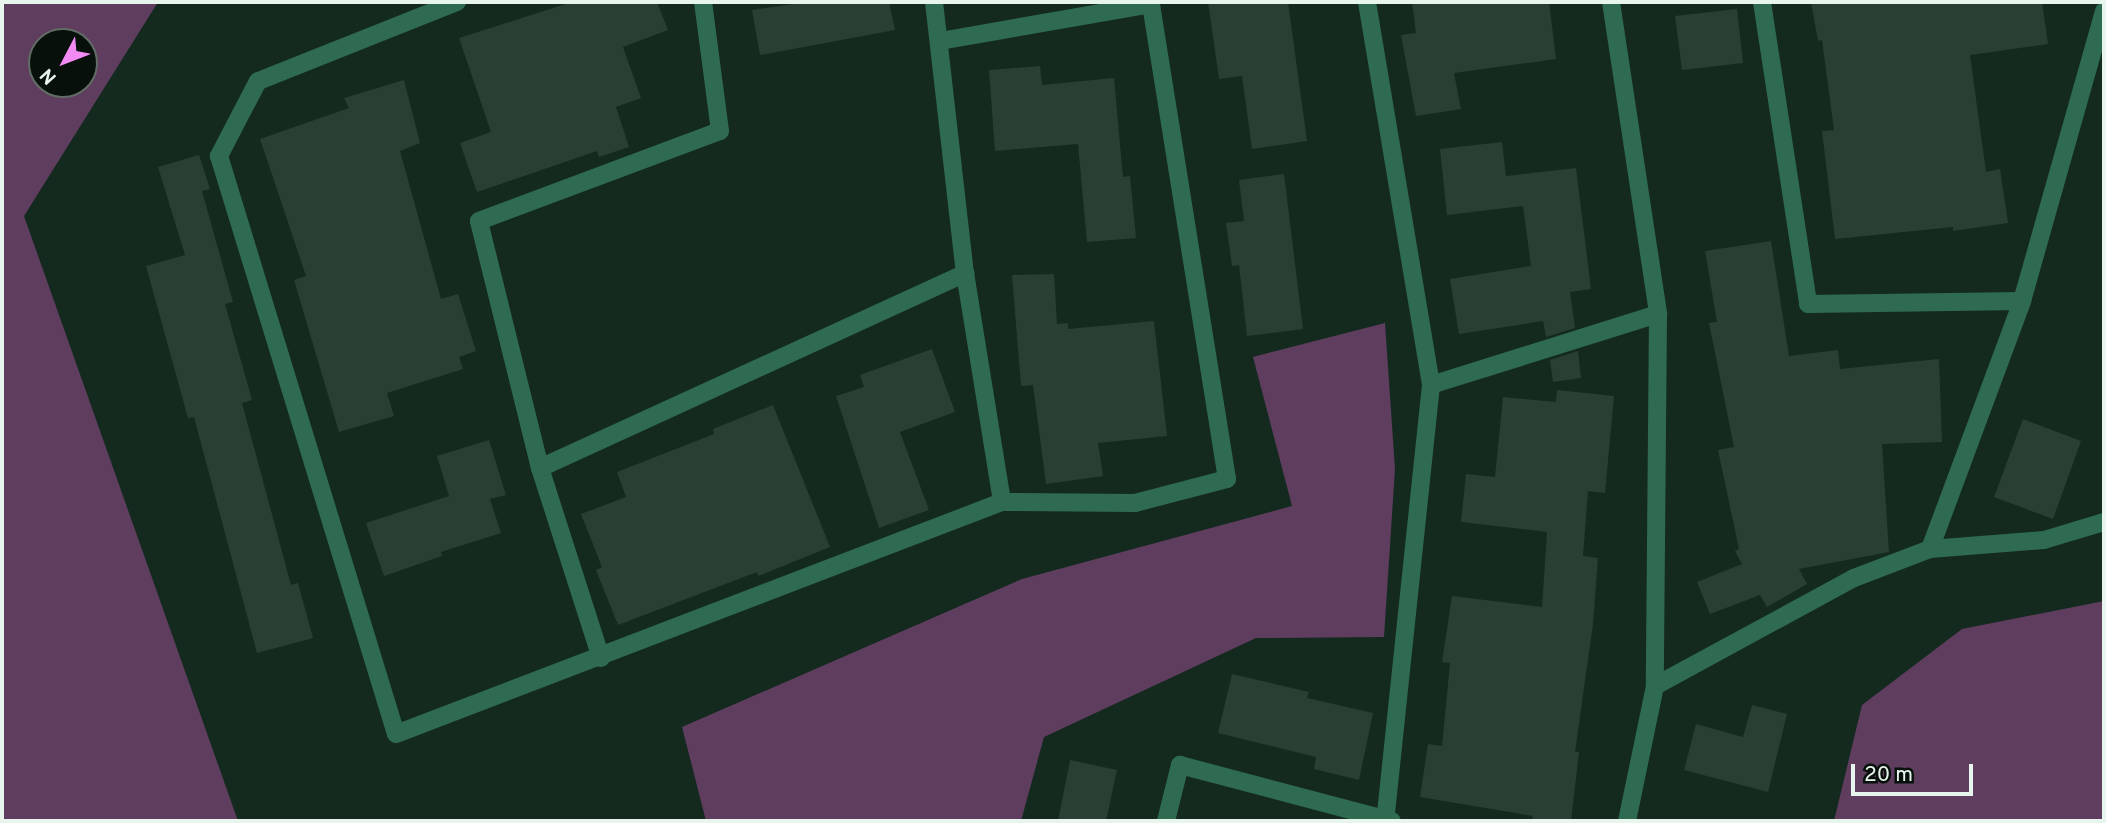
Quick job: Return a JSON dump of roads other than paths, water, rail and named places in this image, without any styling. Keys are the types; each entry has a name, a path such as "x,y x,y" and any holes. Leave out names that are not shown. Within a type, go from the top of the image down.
{"street":[{"path":"457,2 258,81 219,156 396,734 601,658 1002,502 1135,503 1227,479 1151,3 940,41"},
{"path":"601,658 540,468 479,221 720,131 703,2"},
{"path":"934,2 964,273 1002,502"},
{"path":"1166,821 1180,765 1387,821 1431,385 1367,2"},
{"path":"1611,2 1658,314 1655,686 1627,821"},
{"path":"1762,2 1808,304 2022,301"},
{"path":"1930,549 2022,301 2104,11"},
{"path":"540,468 964,273"},
{"path":"1431,385 1658,314"},
{"path":"1655,686 1854,578 1930,549 2044,540 2104,522"}]}
